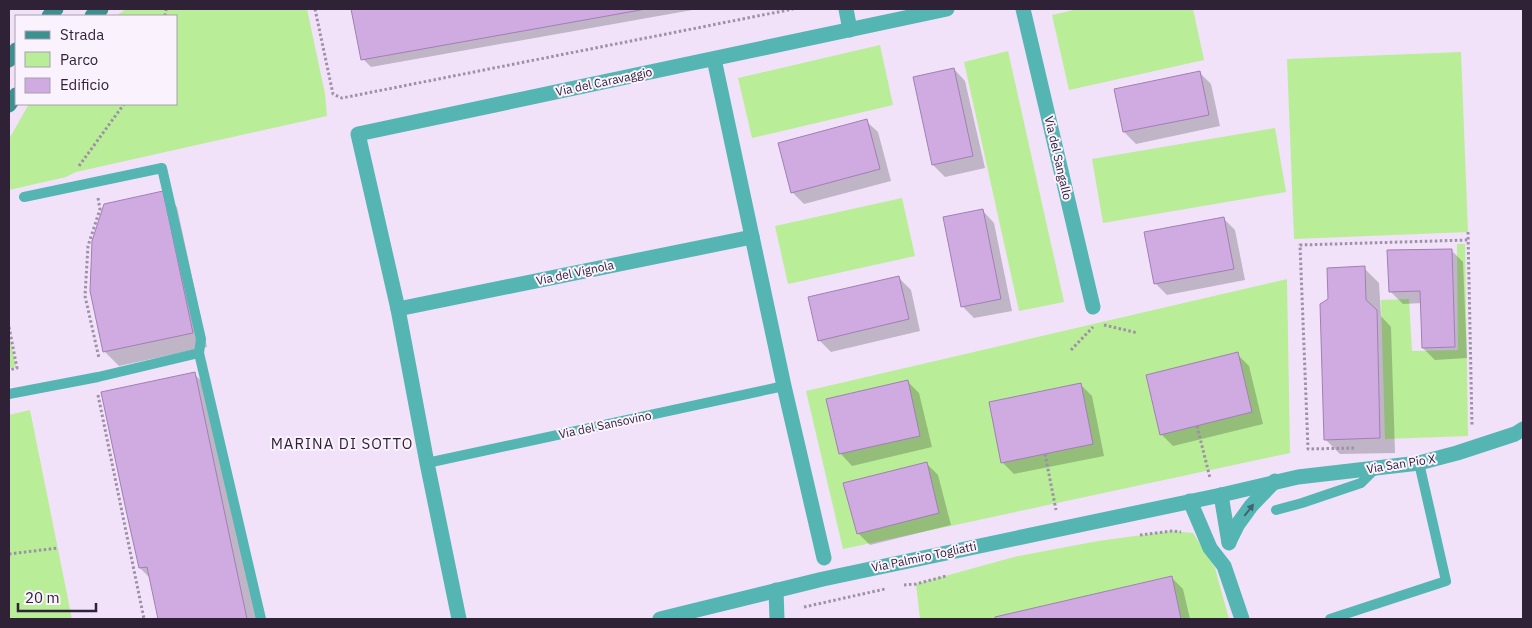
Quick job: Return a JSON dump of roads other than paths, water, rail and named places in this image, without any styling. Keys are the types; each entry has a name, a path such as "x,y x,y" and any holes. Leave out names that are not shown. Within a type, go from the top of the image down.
{"street":[{"path":"846,9 850,30"},
{"name":"Via del Caravaggio","path":"398,309 358,134 948,9"},
{"name":"Via del Sangallo","path":"1023,9 1093,307"},
{"path":"714,59 784,386 824,558"},
{"name":"Via del Vignola","path":"398,309 752,237"},
{"path":"398,309 459,619"},
{"name":"Via San Pio X","path":"1190,501 1298,477 1419,463 1515,434 1523,429"},
{"path":"1224,566 1229,542 1238,524 1275,481"},
{"path":"1221,495 1229,542"},
{"path":"1190,501 1210,548 1224,566 1242,619"},
{"name":"Via Palmiro Togliatti","path":"660,619 823,578 1190,501"},
{"path":"776,590 777,616"}],"lane":[{"path":"24,196 162,168 201,339 199,353 260,619"},
{"path":"9,394 98,377 199,353"},
{"name":"Via del Sansovino","path":"427,463 784,386"},
{"path":"1330,619 1446,581 1419,463"},
{"path":"1276,510 1361,483 1375,469"}],"district":[{"name":"MARINA DI SOTTO","path":"342,444"}]}
